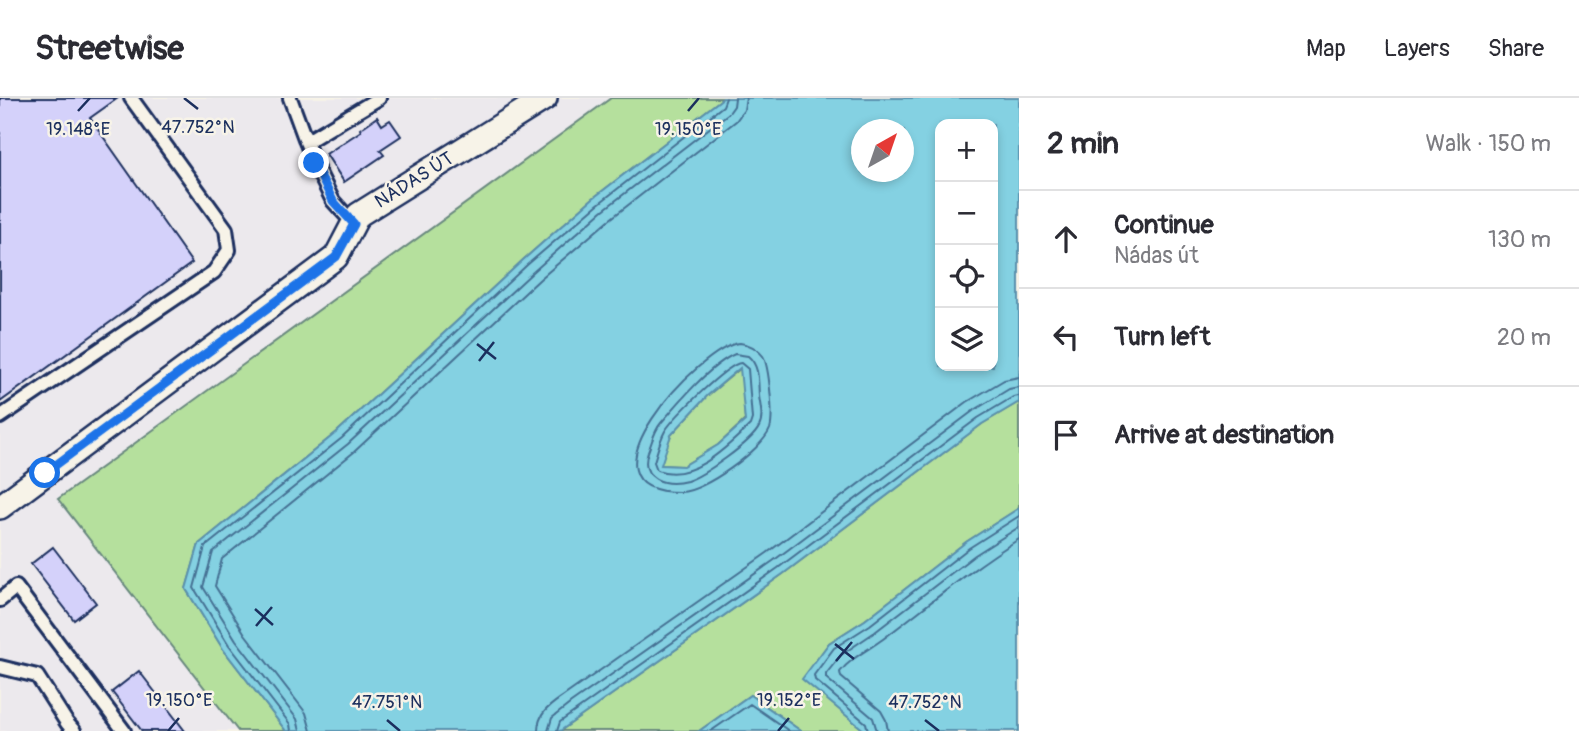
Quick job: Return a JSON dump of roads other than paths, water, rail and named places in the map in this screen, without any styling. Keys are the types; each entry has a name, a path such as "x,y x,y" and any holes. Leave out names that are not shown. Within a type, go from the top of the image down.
{"street":[{"name":"NÁDAS ÚT","path":"0,506 336,257 358,215 534,101"}],"lane":[{"path":"0,417 214,272 229,250 226,229 131,98"},
{"path":"290,98 306,142 333,201 354,224"},
{"path":"306,142 379,98"},
{"path":"0,600 16,587 124,731"},
{"path":"0,667 37,676 68,728"}],"water":[{"path":"723,98 1019,98 1019,402 982,424 783,574 560,731 286,731 223,649 186,589 199,544 337,432 592,199","holes":["740,368 745,421 718,445 683,466 661,465 671,435 707,396"]},
{"path":"1019,508 1019,731 865,731 802,679 829,643 865,620 966,542"},
{"path":"750,695 801,731 699,731"}]}
